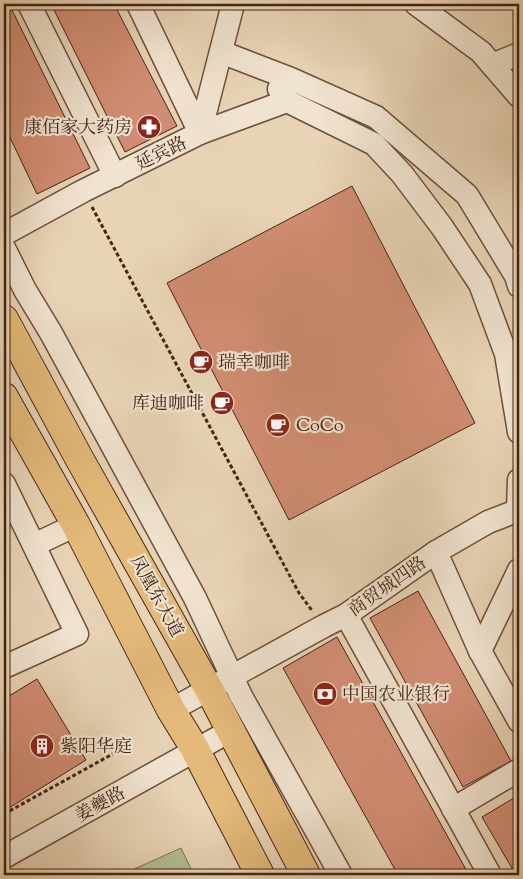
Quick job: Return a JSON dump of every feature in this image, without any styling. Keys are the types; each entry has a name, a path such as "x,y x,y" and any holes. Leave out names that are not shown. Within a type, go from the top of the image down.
{"main road":[{"name":"凤凰东大道","path":"4,319 79,458 220,683 230,731 306,875"},
{"path":"4,397 76,525 171,710 195,749 260,875"}],"street":[{"path":"30,4 115,176"},
{"path":"138,4 200,133 288,101"},
{"name":"延宾路","path":"4,234 83,191 200,133 233,4"},
{"path":"416,4 481,52 519,96"},
{"path":"221,52 266,69 376,117 467,195 516,276 519,286"},
{"path":"492,65 519,54"},
{"path":"266,69 288,101 374,144 402,174 442,228 480,284 506,354 519,432"},
{"path":"4,248 25,290 56,342 190,589 220,683 241,696 341,875"},
{"path":"436,552 488,522 518,510 519,480"},
{"path":"4,484 77,634 4,667"},
{"path":"34,545 76,525"},
{"name":"商贸城四路","path":"171,710 346,615 436,552 480,651 518,716"},
{"path":"480,651 519,570"},
{"path":"346,615 490,875"},
{"name":"姜夔路","path":"4,857 230,731"},
{"path":"453,809 519,770"}],"path":[{"path":"83,191 299,593 324,626"},
{"path":"4,814 130,745"}],"green space":[{"path":"181,848 194,875 121,875"}],"building":[{"path":"4,4 9,4 90,168 37,194 4,125"},
{"path":"51,4 114,4 177,126 125,152"},
{"path":"352,186 475,423 289,520 167,283"},
{"path":"418,591 511,761 463,787 370,618"},
{"path":"337,637 469,875 398,875 283,668"},
{"name":"紫阳华庭","path":"37,679 86,760 4,811 4,753 9,750 4,741 4,699"},
{"path":"519,795 519,875 516,875 482,817"}],"place":[{"name":"康佰家大药房","path":"149,127"},
{"name":"瑞幸咖啡","path":"201,362"},
{"name":"库迪咖啡","path":"222,403"},
{"name":"CoCo","path":"278,425"},
{"name":"中国农业银行","path":"325,694"},
{"name":"紫阳华庭","path":"42,746"}]}
